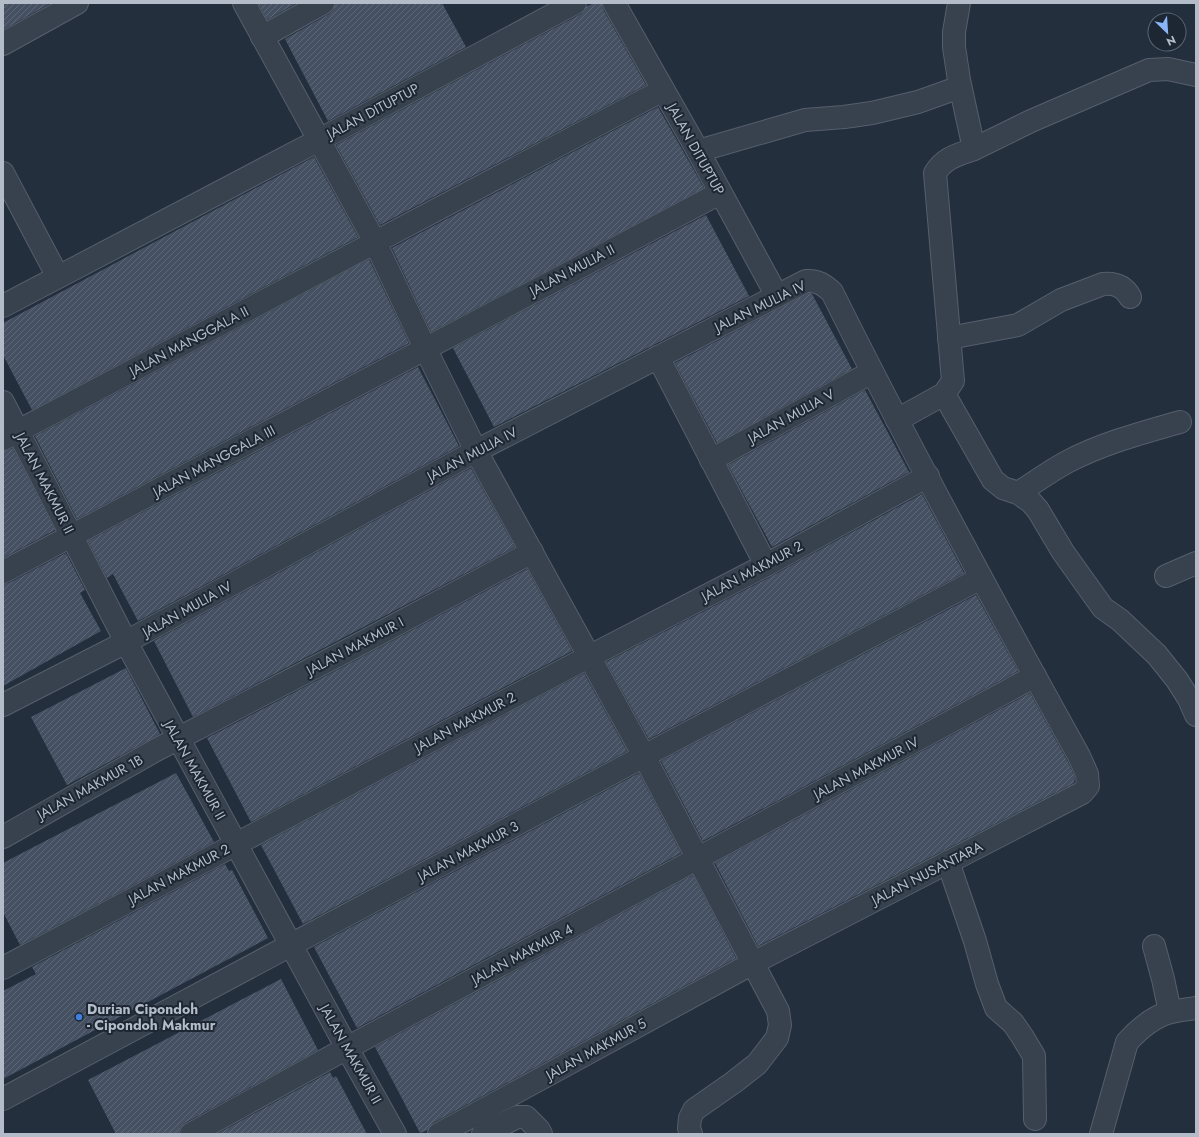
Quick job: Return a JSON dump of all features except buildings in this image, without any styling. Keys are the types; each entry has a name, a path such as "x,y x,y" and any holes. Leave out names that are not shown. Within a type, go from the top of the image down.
{"street":[{"path":"3,44 76,3"},
{"path":"244,3 375,242 476,451 644,756 778,1011 780,1025 777,1038 757,1064 694,1110 690,1118 689,1128 691,1134"},
{"path":"262,37 323,3"},
{"name":"JALAN DITUPTUP","path":"3,306 319,140 575,3"},
{"name":"JALAN DITUPTUP","path":"614,3 698,151 777,296"},
{"path":"959,3 954,32 954,47 960,87 974,149"},
{"path":"897,420 944,394 953,381 935,173 940,164 1031,121 1149,70 1168,69 1196,75"},
{"path":"698,151 805,120 872,113 918,102 960,87"},
{"path":"375,242 663,90"},
{"path":"3,173 58,277"},
{"name":"JALAN MULIA II","path":"425,348 720,192"},
{"name":"JALAN MANGGALA II","path":"11,436 375,242"},
{"name":"JALAN MULIA IV","path":"3,705 126,642 476,451 806,281 814,280 823,284 832,292 872,372"},
{"path":"949,338 1018,325 1036,316 1061,300 1103,284 1110,283 1121,286 1130,298"},
{"name":"JALAN MANGGALA III","path":"3,572 425,348"},
{"path":"658,358 766,564"},
{"path":"872,372 981,578 1035,676"},
{"name":"JALAN MULIA V","path":"711,460 872,372"},
{"path":"944,394 993,480 1003,488 1018,493 1031,502 1038,510 1063,552 1103,608 1120,620 1157,655 1177,680 1189,699 1196,715"},
{"name":"JALAN MAKMUR II","path":"3,402 11,436 72,536 178,739 395,1134"},
{"path":"1018,493 1066,462 1100,447 1126,437 1180,422"},
{"name":"JALAN MAKMUR 2","path":"3,968 766,564 928,476"},
{"name":"JALAN MAKMUR I","path":"178,739 532,552"},
{"path":"1166,576 1196,562"},
{"path":"644,756 981,578"},
{"name":"JALAN NUSANTARA","path":"752,963 1082,793 1088,786 1087,774 1079,756 1035,676"},
{"name":"JALAN MAKMUR IV","path":"697,859 1035,676"},
{"name":"JALAN MAKMUR 1B","path":"3,836 178,739"},
{"name":"JALAN MAKMUR 3","path":"3,1099 644,756"},
{"name":"JALAN MAKMUR 4","path":"191,1134 697,859"},
{"path":"948,862 996,1008 1013,1023 1034,1056 1035,1119"},
{"path":"1154,946 1170,1012"},
{"name":"JALAN MAKMUR 5","path":"439,1134 752,963"},
{"path":"1101,1134 1126,1042 1135,1033 1154,1019 1170,1012 1196,1008"},
{"path":"483,1134 517,1117 526,1117 540,1130 541,1134"}],"place":[{"name":"Durian Cipondoh - Cipondoh Makmur","path":"79,1017"}]}
